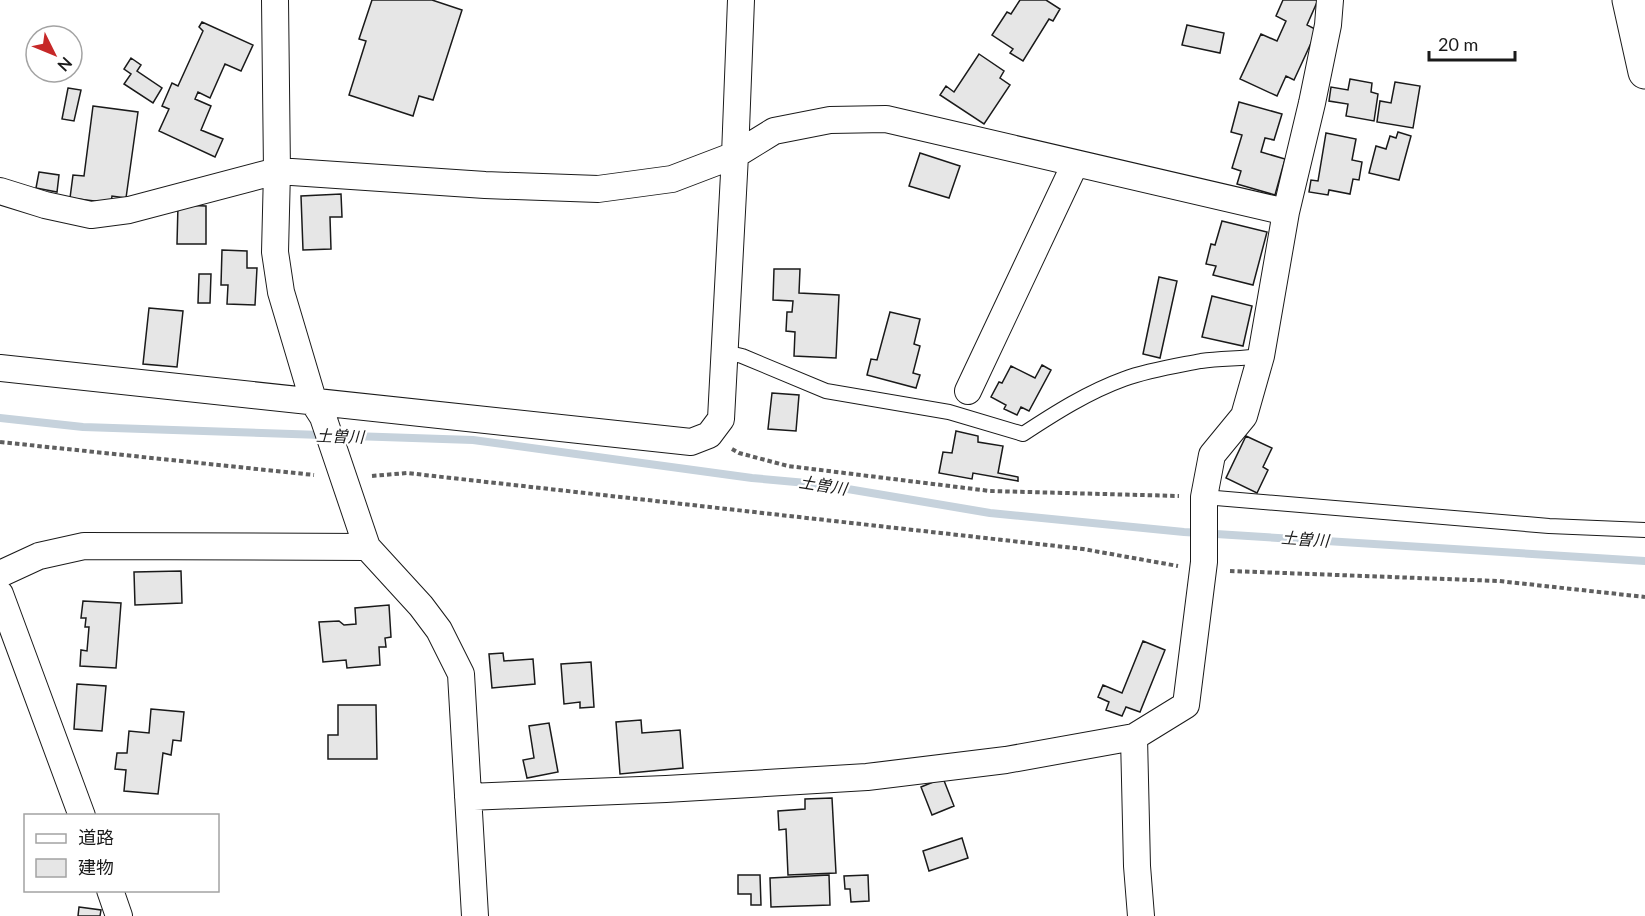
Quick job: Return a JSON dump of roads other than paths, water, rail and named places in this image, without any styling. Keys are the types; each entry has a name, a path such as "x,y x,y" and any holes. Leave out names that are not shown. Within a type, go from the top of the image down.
{"highway":[{"path":"1629,0 1645,72"}],"street":[{"path":"275,0 277,171 275,252 281,292 367,547 421,606 439,630 461,674 475,916"},
{"path":"0,368 319,410 691,442 709,435 721,419 741,0"},
{"path":"468,797 666,789 867,777 1006,760 1134,737 1186,705 1203,566 1204,502 1212,455 1244,416 1261,356 1286,212 1312,103 1328,25 1330,0"},
{"path":"0,191 45,206 91,215 129,210 277,171 485,185 598,189 672,179 735,155 774,131 830,120 886,119 1286,212"},
{"path":"968,392 1076,164"},
{"path":"0,574 39,556 84,546 367,547"},
{"path":"0,594 81,814"},
{"path":"1134,737 1137,866 1141,916"},
{"path":"110,892 119,916"}],"lane":[{"path":"725,352 742,356 826,391 949,412 1023,434 1083,398 1125,378 1203,361 1228,357 1261,356"},
{"path":"1204,502 1549,526 1645,530"}],"waterway":[{"name":"土曽川","path":"0,418 83,427 473,440 752,478 818,484 990,513 1184,532 1645,561"}]}
